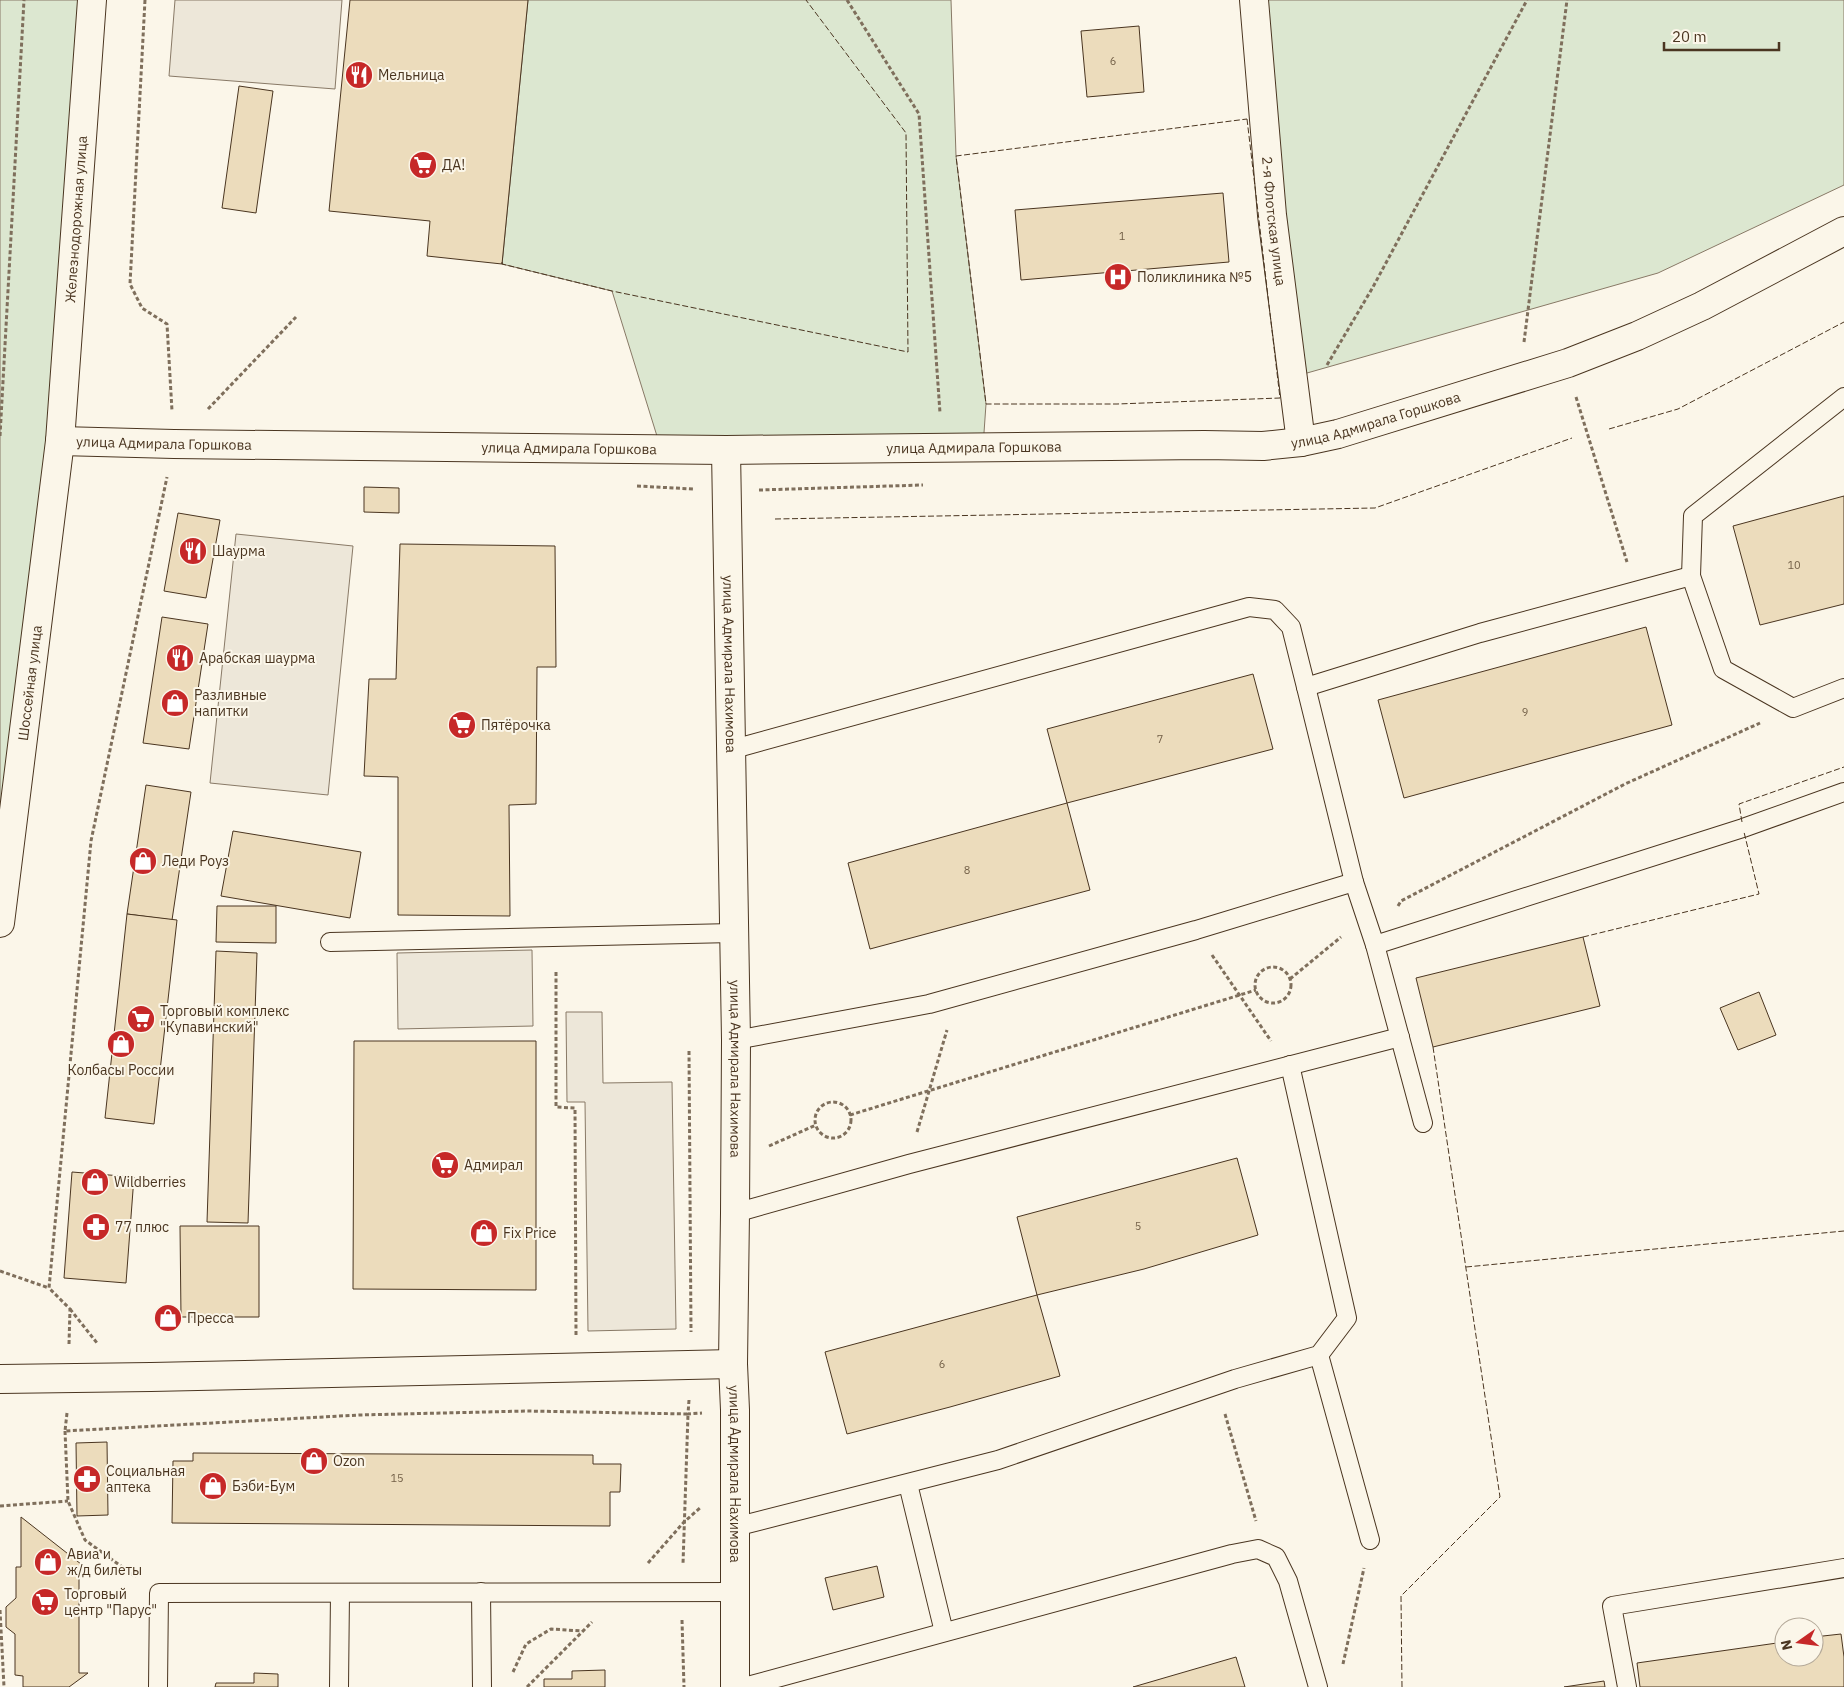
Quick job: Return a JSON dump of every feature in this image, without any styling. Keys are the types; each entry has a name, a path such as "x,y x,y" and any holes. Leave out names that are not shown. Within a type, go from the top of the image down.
{"street":[{"name":"Железнодорожная улица","path":"60,441 92,0"},
{"name":"2-я Флотская улица","path":"1254,0 1272,215 1301,442"},
{"name":"улица Адмирала Горшкова","path":"60,441 726,450 1263,446 1301,442 1338,434 1568,363 1645,332 1702,306 1844,231"},
{"name":"Шоссейная улица","path":"0,923 60,441"},
{"name":"улица Адмирала Нахимова","path":"726,450 736,1040 736,1212 733,1364 735,1410 735,1687"},
{"path":"0,1379 733,1364"}],"lane":[{"path":"1844,397 1693,516 1691,576 1723,669 1792,708 1844,688"},
{"path":"1306,687 1480,633 1691,576"},
{"path":"730,750 1249,607 1275,610 1291,627 1354,882 1375,945 1423,1123"},
{"path":"1375,945 1743,828 1844,792"},
{"path":"736,1040 929,1004 1196,930 1354,882"},
{"path":"330,942 733,933"},
{"path":"736,1212 909,1164 1400,1037"},
{"path":"735,1527 998,1460 1217,1385 1319,1356 1347,1318 1290,1065"},
{"path":"1319,1356 1370,1540"},
{"path":"908,1484 944,1632"},
{"path":"744,1687 1232,1554 1258,1549 1276,1557 1288,1580 1318,1687"},
{"path":"1627,1687 1612,1606 1844,1568"},
{"path":"481,1592 482,1687"},
{"path":"158,1687 159,1593 735,1592"},
{"path":"339,1687 340,1593"}],"path":[{"path":"0,436 24,0"},
{"path":"49,1288 91,840 174,444 167,324 142,308 130,284 145,0"},
{"path":"847,0 918,114 942,448"},
{"path":"1298,415 1373,287 1527,0"},
{"path":"1519,379 1567,0"},
{"path":"174,444 296,317"},
{"path":"1575,394 1636,591"},
{"path":"1375,945 1401,901 1626,784 1792,708"},
{"path":"1290,979 1365,917"},
{"path":"1196,930 1238,995 1290,1065"},
{"path":"1266,968 1278,968 1286,973 1290,979 1290,991 1279,1002 1264,1000 1256,990 1256,979 1266,968"},
{"path":"556,972 556,1107 575,1108 576,1335"},
{"path":"850,1115 1256,990"},
{"path":"909,1164 947,1029"},
{"path":"689,1052 690,1334"},
{"path":"827,1104 842,1105 850,1115 850,1126 845,1134 839,1137 830,1138 824,1136 816,1126 816,1115 827,1104"},
{"path":"763,1149 816,1126"},
{"path":"0,1271 49,1288 70,1309 98,1344"},
{"path":"70,1309 66,1432 68,1501 85,1540 159,1593"},
{"path":"1217,1385 1265,1552"},
{"path":"66,1432 359,1415 527,1411 688,1414 682,1592 684,1687"},
{"path":"0,1506 68,1501"},
{"path":"1342,1669 1370,1540"},
{"path":"0,1610 4,1687"},
{"path":"512,1680 512,1673 526,1644 551,1629 582,1631"}],"green space":[{"path":"0,0 92,0 0,923"},
{"path":"528,0 951,0 956,156 986,404 983,447 661,449 612,291 502,264"},
{"path":"1255,0 1844,0 1844,185 1658,273 1293,377"}],"shaded area":[{"path":"175,0 342,0 335,89 169,76"},
{"path":"236,534 353,546 328,795 210,783"},
{"path":"532,950 533,1026 398,1029 397,953"},
{"path":"566,1012 602,1012 603,1083 672,1082 676,1329 588,1331 585,1102 567,1102"}],"building":[{"name":"ДА!","path":"350,0 528,0 502,264 427,256 430,221 329,211"},
{"path":"1139,26 1144,92 1087,97 1081,31"},
{"path":"239,86 273,91 256,213 222,208"},
{"path":"1223,193 1229,262 1021,280 1015,210"},
{"path":"364,487 399,488 399,513 364,512"},
{"path":"1844,496 1844,604 1760,625 1733,526"},
{"path":"178,513 220,520 206,598 164,591"},
{"path":"400,544 555,546 556,667 537,667 536,804 509,805 510,916 398,915 398,777 364,776 369,679 396,679"},
{"path":"162,617 208,624 189,749 143,743"},
{"path":"1646,627 1672,725 1404,798 1378,700"},
{"path":"1253,674 1273,749 1067,803 1047,729"},
{"path":"146,785 191,792 172,920 127,914"},
{"path":"1067,803 1090,890 870,949 848,863"},
{"path":"233,831 361,852 350,918 221,896"},
{"path":"217,906 276,906 276,943 216,942"},
{"name":"Торговый комплекс \"Купавинский\"","path":"127,914 177,920 154,1124 105,1118"},
{"path":"1583,937 1600,1006 1433,1047 1416,978"},
{"path":"216,951 257,953 248,1223 207,1222"},
{"path":"1759,992 1776,1035 1738,1050 1720,1008"},
{"name":"Адмирал","path":"354,1041 536,1041 536,1290 353,1289"},
{"path":"1237,1158 1258,1235 1144,1269 1037,1295 1017,1217"},
{"path":"72,1172 134,1177 126,1283 64,1278"},
{"path":"180,1226 259,1226 259,1317 181,1317"},
{"path":"1037,1295 1060,1376 847,1434 825,1352"},
{"path":"107,1442 108,1515 77,1516 76,1443"},
{"path":"193,1453 593,1455 593,1464 621,1464 620,1492 610,1492 610,1526 172,1523 173,1461 193,1461"},
{"name":"Торговый центр \"Парус\"","path":"21,1517 86,1568 79,1567 79,1673 88,1673 69,1687 23,1687 23,1676 15,1675 15,1634 6,1627 6,1607 16,1598 16,1567 21,1567"},
{"path":"877,1566 884,1597 833,1610 825,1578"},
{"path":"1841,1634 1844,1657 1844,1687 1640,1687 1637,1663 1774,1643 1774,1667 1824,1667 1824,1636"},
{"path":"1236,1657 1245,1687 1133,1687"},
{"path":"605,1670 605,1687 544,1687 544,1679 572,1679 572,1671"},
{"path":"254,1673 278,1674 278,1687 215,1687 216,1683 254,1683"},
{"path":"1604,1681 1605,1687 1564,1687"}],"fence":[{"path":"502,262 502,264 612,291 908,352 906,133 806,0"},
{"path":"1247,119 1280,398 1117,404 986,404 956,156 1247,119"},
{"path":"1609,429 1678,409 1844,322"},
{"path":"775,519 1375,508 1572,438"},
{"path":"1742,822 1739,804 1844,767"},
{"path":"1583,937 1759,894 1744,832"},
{"path":"1402,1687 1401,1596 1500,1497 1433,1047"},
{"path":"1466,1267 1844,1231"}],"place":[{"name":"Мельница","path":"359,75"},
{"name":"ДА!","path":"423,165"},
{"name":"Поликлиника №5","path":"1118,277"},
{"name":"Шаурма","path":"193,551"},
{"name":"Арабская шаурма","path":"180,658"},
{"name":"Разливные напитки","path":"175,703"},
{"name":"Пятёрочка","path":"462,725"},
{"name":"Леди Роуз","path":"143,861"},
{"name":"Торговый комплекс \"Купавинский\"","path":"141,1019"},
{"name":"Колбасы России","path":"121,1044"},
{"name":"Адмирал","path":"445,1165"},
{"name":"Wildberries","path":"95,1182"},
{"name":"77 плюс","path":"96,1227"},
{"name":"Fix Price","path":"484,1233"},
{"name":"Пресса","path":"168,1318"},
{"name":"Ozon","path":"314,1461"},
{"name":"Социальная аптека","path":"87,1479"},
{"name":"Бэби-Бум","path":"213,1486"},
{"name":"Авиа и ж/д билеты","path":"48,1562"},
{"name":"Торговый центр \"Парус\"","path":"45,1602"}]}
